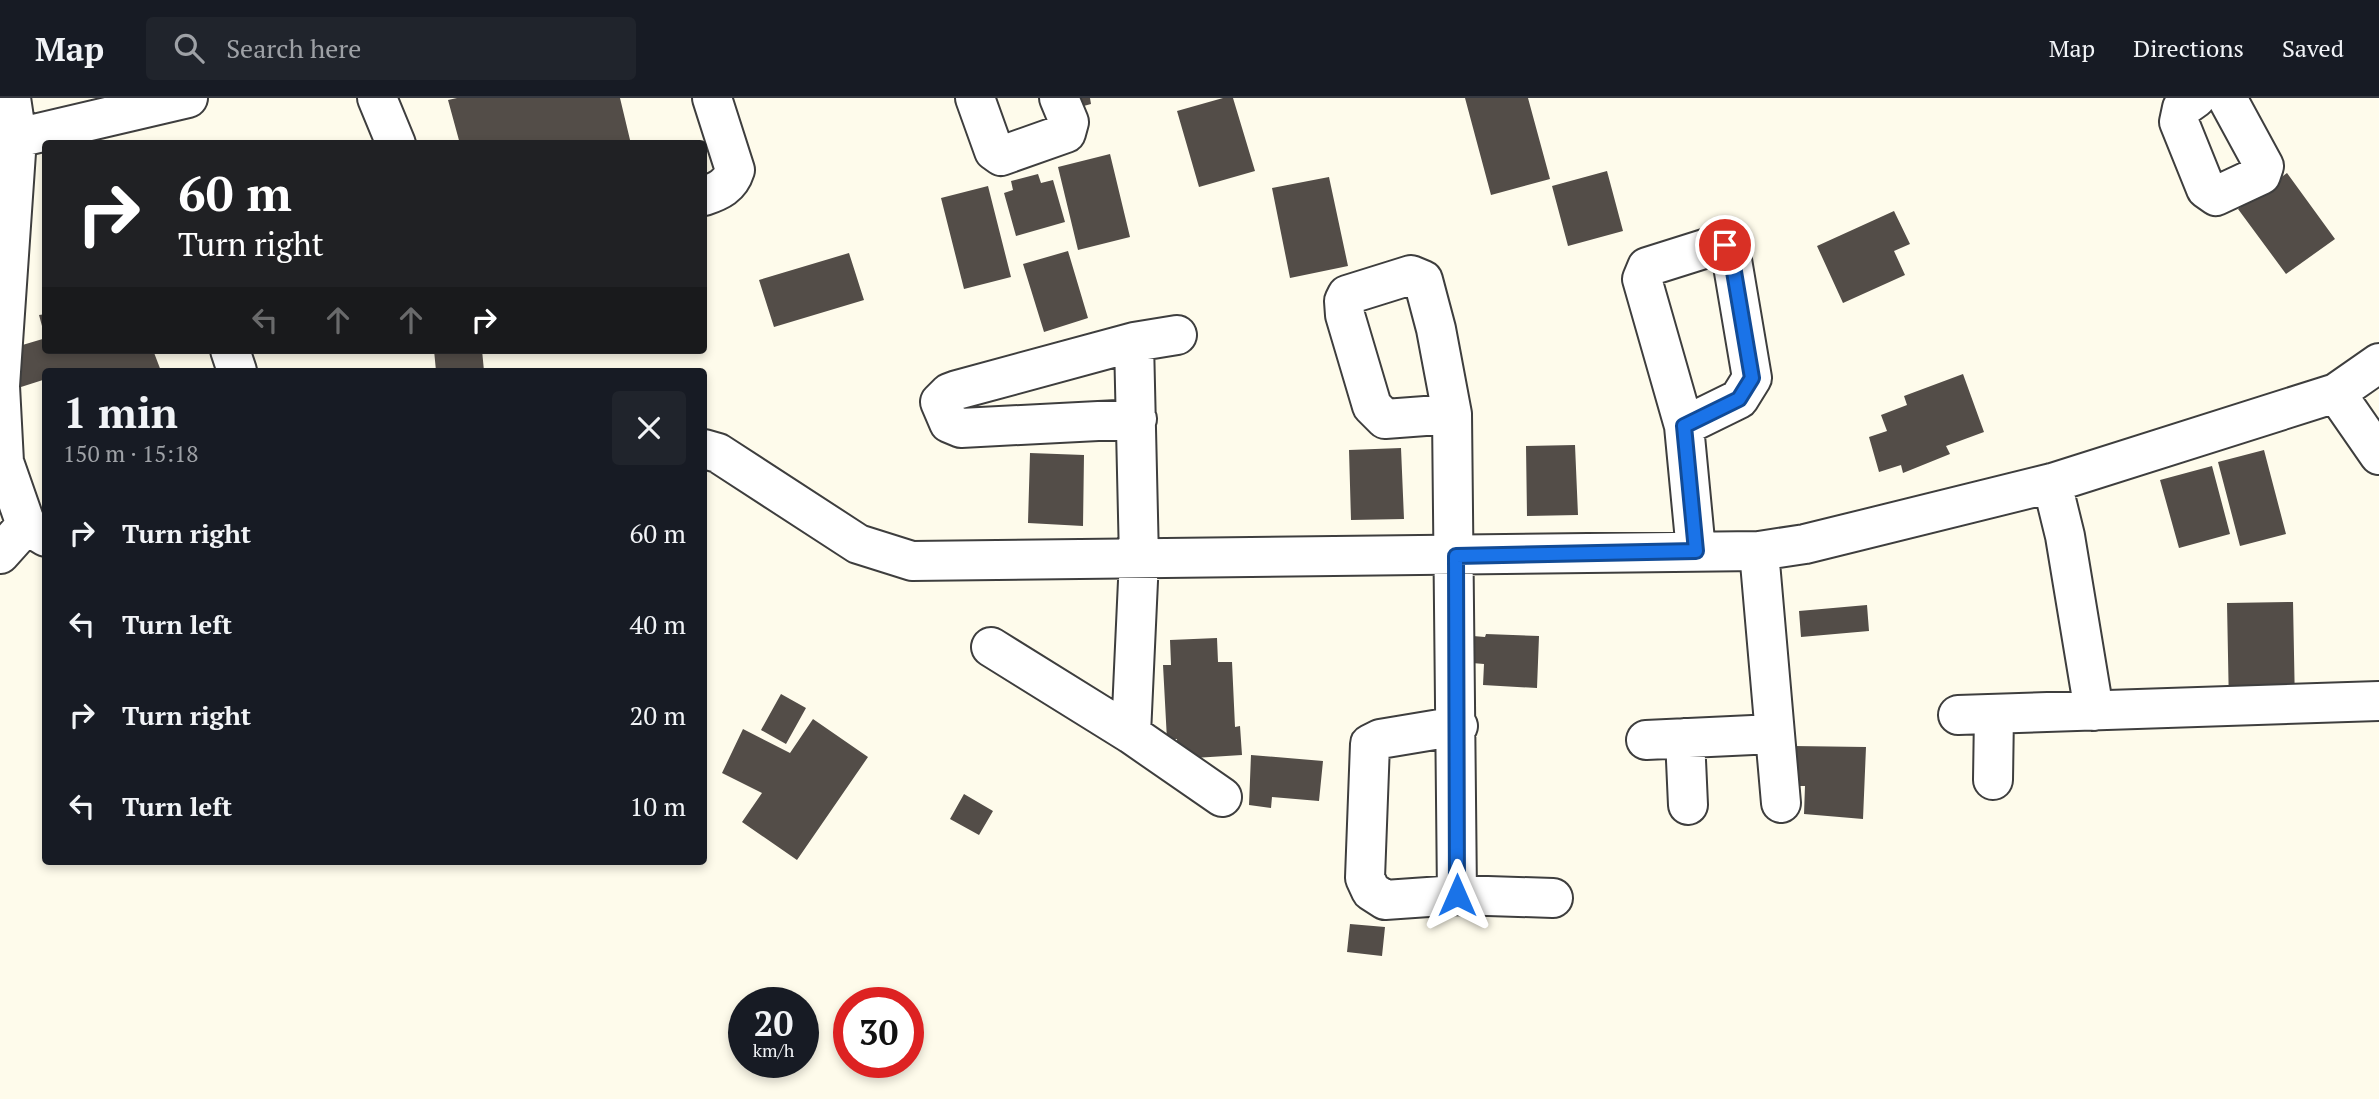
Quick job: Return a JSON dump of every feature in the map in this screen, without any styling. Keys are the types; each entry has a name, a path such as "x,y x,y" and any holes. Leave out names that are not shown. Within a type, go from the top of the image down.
{"street":[{"path":"0,554 36,531 4,462 1,386 11,98"},
{"path":"9,140 110,120 188,98"},
{"path":"377,98 394,140"},
{"path":"707,195 719,191 732,180 735,170 712,98"},
{"path":"975,98 993,151 1001,156 1066,133 1069,122 1059,98"},
{"path":"2196,98 2182,108 2179,122 2206,189 2216,196 2261,175 2264,171 2264,166 2227,98"},
{"path":"1137,419 961,428 949,424 940,402 949,393 957,390 1134,342 1177,335"},
{"path":"1131,734 1139,559 1134,342"},
{"path":"707,450 718,453 858,544 912,561 1759,551 1805,544 2052,483 2336,393 2379,363"},
{"path":"2336,393 2379,455"},
{"path":"1452,414 1458,726 1457,895"},
{"path":"1684,426 1696,551"},
{"path":"2052,483 2068,549 2094,710"},
{"path":"1759,551 1781,803"},
{"path":"991,647 1131,734 1222,797"},
{"path":"1993,780 1976,714 2379,701"},
{"path":"1458,726 1380,739 1370,744 1365,878 1371,891 1385,900 1457,895 1553,898"},
{"path":"1646,740 1774,734"},
{"path":"1685,738 1688,805"}],"building":[{"path":"620,98 630,140 459,140 448,100"},
{"path":"1066,98 1090,98 1091,104 1069,110"},
{"path":"1223,98 1233,98 1255,171 1199,187 1177,111"},
{"path":"1465,98 1528,98 1550,179 1491,195"},
{"path":"1110,154 1130,237 1078,250 1058,167"},
{"path":"1607,171 1623,231 1568,246 1552,186"},
{"path":"2287,173 2335,239 2286,274 2238,209"},
{"path":"1038,174 1041,183 1053,180 1065,222 1016,236 1004,193 1013,190 1011,181"},
{"path":"1329,177 1348,266 1290,278 1272,188"},
{"path":"988,186 1011,277 964,289 941,198"},
{"path":"1894,211 1910,244 1894,251 1905,275 1843,303 1817,246"},
{"path":"1068,251 1088,318 1044,332 1023,264"},
{"path":"849,253 864,300 774,327 759,280"},
{"path":"42,339 42,354 155,354 160,368 42,368 42,380 21,387 9,349"},
{"path":"434,354 482,354 484,368 436,368"},
{"path":"1963,374 1984,432 1946,446 1950,454 1903,473 1901,465 1879,472 1869,437 1887,431 1881,415 1907,405 1904,396"},
{"path":"1575,445 1578,515 1527,516 1526,446"},
{"path":"1401,448 1404,519 1351,520 1349,450"},
{"path":"2264,450 2286,534 2240,546 2218,462"},
{"path":"1030,453 1084,455 1083,526 1028,523"},
{"path":"2212,466 2230,534 2179,548 2160,480"},
{"path":"2293,602 2295,706 2229,708 2227,603"},
{"path":"1867,605 1869,631 1801,637 1799,611"},
{"path":"1486,634 1539,636 1537,688 1483,685 1484,664 1460,662 1461,635 1485,637"},
{"path":"1217,638 1218,662 1232,662 1235,727 1240,726 1242,755 1178,759 1177,739 1167,740 1163,665 1171,665 1170,640"},
{"path":"781,694 806,708 786,744 761,730"},
{"path":"813,719 868,757 797,860 742,822 762,793 722,773 743,729 790,753"},
{"path":"1793,746 1866,747 1863,819 1804,814 1805,786 1792,786"},
{"path":"1251,755 1323,761 1319,801 1272,797 1271,808 1249,805"},
{"path":"964,794 993,811 979,835 950,819"},
{"path":"1350,924 1385,927 1382,956 1347,952"}],"route":[{"path":"1457,895 1456,556 1696,551 1684,426 1739,399 1749,387 1752,378 1731,254 1725,245"}]}
